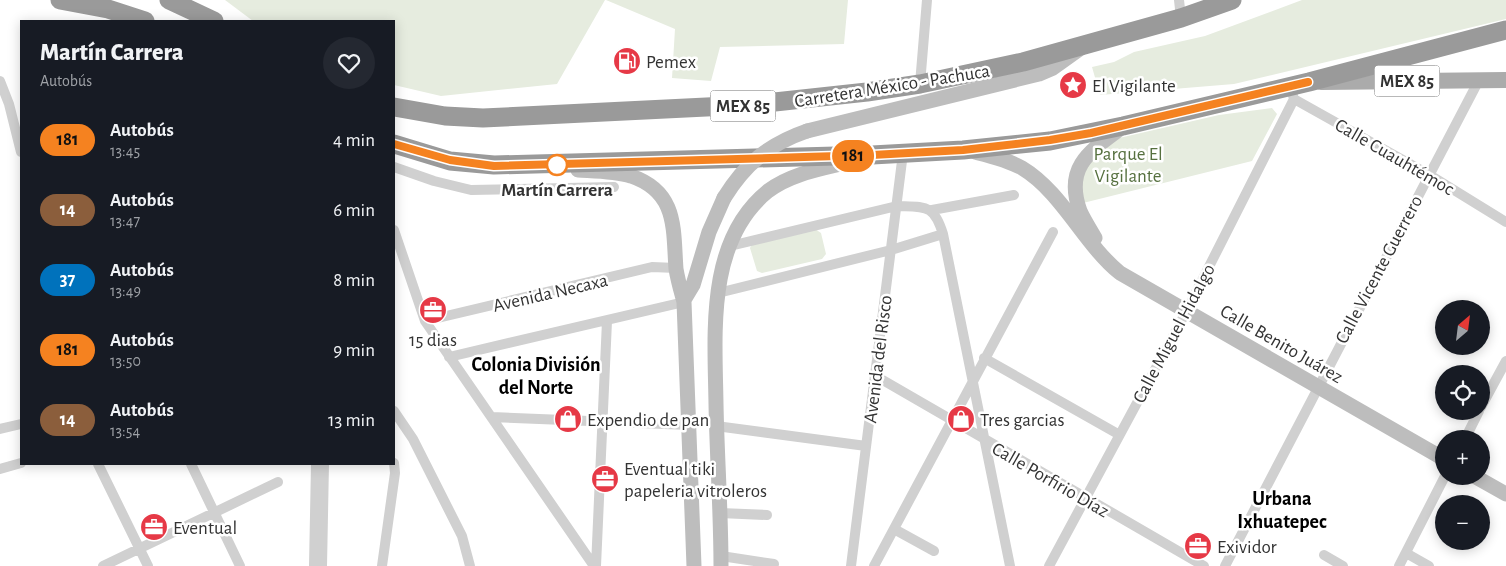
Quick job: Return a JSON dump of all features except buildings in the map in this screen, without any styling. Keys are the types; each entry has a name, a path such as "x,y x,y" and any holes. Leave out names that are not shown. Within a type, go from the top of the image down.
{"highway":[{"path":"60,0 108,9 142,20"},
{"path":"169,0 212,20"},
{"name":"Carretera México - Pachuca","path":"395,107 446,116 483,118 747,105 867,92 988,71 1087,44 1180,9 1232,0"},
{"path":"1298,89 1506,30"},
{"name":"MEX 85","path":"395,144 427,155 468,164 534,166 872,155 963,150 1050,140 1298,89"}],"main road":[{"path":"684,301 693,285 703,248 724,198 744,169 763,151 785,139 807,131 1039,74 1053,68 1087,44"},
{"name":"MEX 85","path":"1298,89 1506,80"},
{"name":"Calle Benito Juárez","path":"1104,258 1080,212 1075,192 1076,175 1087,155 1123,126"},
{"name":"Calle Benito Juárez","path":"963,150 992,156 1009,163 1035,178 1104,258 1120,273 1435,454"},
{"path":"721,561 716,426 715,320 718,293 730,246 753,207 774,187 804,173 872,155"},
{"path":"534,166 621,174 640,180 652,187 664,198 674,221 676,268 680,291 684,301 694,566"},
{"path":"1490,485 1506,494"}],"street":[{"path":"920,84 927,0"},
{"name":"Calle Vicente Guerrero","path":"1225,566 1317,386 1478,80"},
{"path":"0,81 9,104 20,148"},
{"name":"Calle Cuauhtémoc","path":"1298,89 1428,174 1506,222"},
{"name":"Calle Miguel Hidalgo","path":"1049,566 1118,434 1186,312 1298,89"},
{"name":"Avenida del Risco","path":"851,566 903,153"},
{"path":"395,167 434,181 471,190 614,186"},
{"path":"932,210 1014,196"},
{"path":"730,246 897,206 925,207 932,210 938,218 944,234 974,376 1010,566"},
{"path":"874,566 974,376 1053,232"},
{"path":"395,233 425,322 595,566"},
{"path":"718,293 891,250 944,234"},
{"name":"Avenida Necaxa","path":"425,322 652,267 676,268"},
{"path":"449,357 607,322 684,301"},
{"path":"595,566 604,422 607,322"},
{"path":"984,358 1118,434"},
{"path":"1490,390 1506,361"},
{"name":"Calle Porfirio Díaz","path":"874,375 985,441 1204,566"},
{"path":"395,403 405,416 437,478"},
{"path":"395,412 414,439 462,536 470,566"},
{"path":"492,417 689,425"},
{"path":"0,429 20,424"},
{"path":"716,426 866,446"},
{"path":"0,470 20,463"},
{"path":"98,465 148,566"},
{"path":"191,465 240,566"},
{"path":"314,566 316,465"},
{"path":"322,566 324,465"},
{"path":"382,566 395,473 394,465"},
{"path":"102,566 278,482"},
{"path":"1399,566 1440,485"},
{"path":"720,513 767,516"},
{"path":"894,529 934,551"},
{"path":"1406,553 1429,566"},
{"path":"1324,554 1343,566"},
{"path":"721,561 774,564"}],"green space":[{"path":"225,0 605,0 557,84 441,96 395,85 395,20 252,20"},
{"path":"606,0 848,0 844,44 720,47 711,81 672,78 675,29"},
{"path":"1302,0 1506,0 1506,19 1234,84 1100,95 1092,67 1114,62 1134,52 1205,36"},
{"name":"Parque El Vigilante","path":"1272,108 1277,114 1252,161 1083,203 1080,170 1106,141 1219,115"},
{"path":"815,229 821,233 826,254 822,259 762,273 757,271 750,248 752,244"}],"bus line":[{"name":"181","path":"395,144 427,155 468,164 494,166 872,155 963,150 1050,140 1091,133 1308,82"}],"place":[{"name":"Pemex","path":"627,61"},
{"name":"El Vigilante","path":"1073,85"},
{"name":"Martín Carrera","path":"557,165"},
{"name":"15 dias","path":"433,310"},
{"name":"Expendio de pan","path":"568,419"},
{"name":"Tres garcias","path":"961,419"},
{"name":"Eventual tiki papeleria vitroleros","path":"605,479"},
{"name":"Eventual","path":"154,527"},
{"name":"Exividor","path":"1198,546"}],"district":[{"name":"Colonia División del Norte","path":"536,376"},
{"name":"Urbana Ixhuatepec","path":"1282,510"}]}
